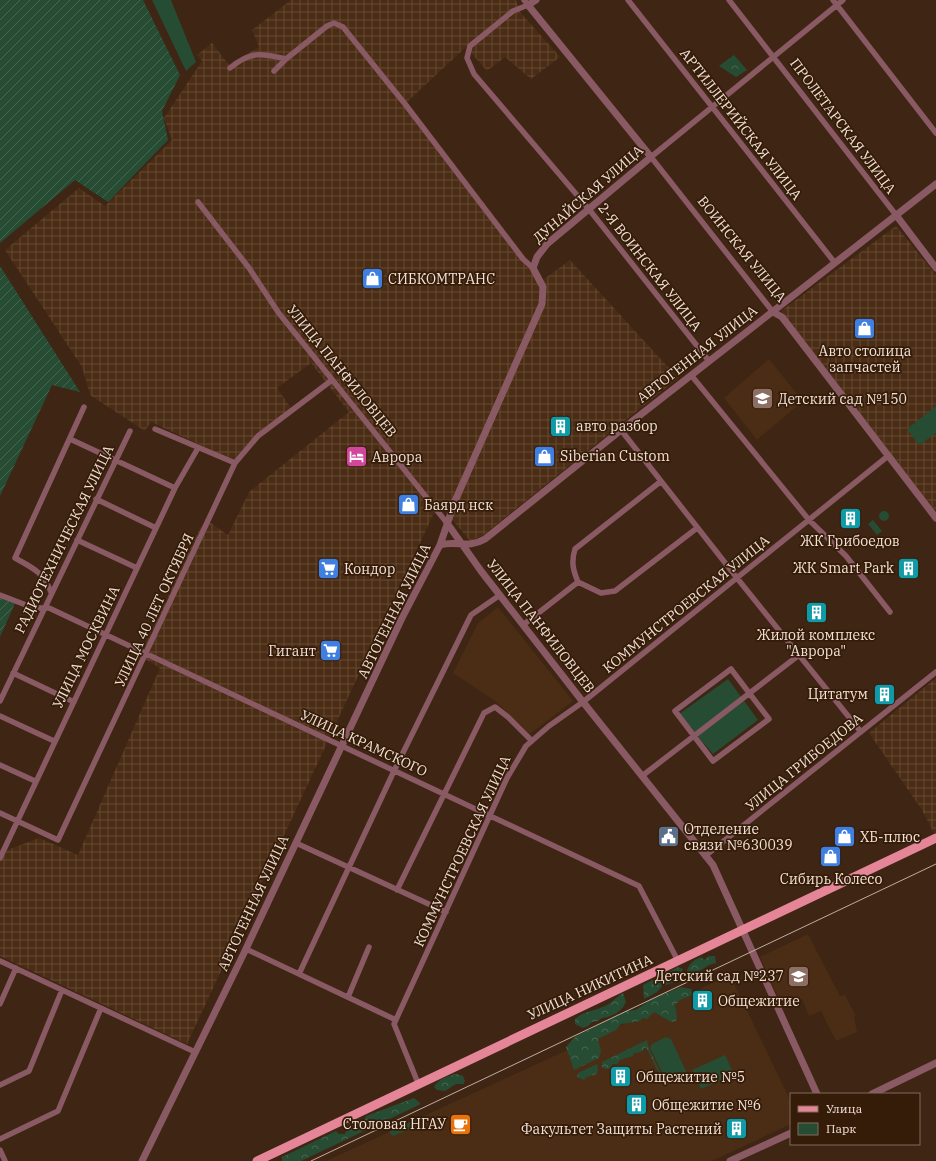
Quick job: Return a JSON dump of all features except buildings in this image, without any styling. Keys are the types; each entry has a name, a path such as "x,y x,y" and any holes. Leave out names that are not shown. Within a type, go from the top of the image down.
{"main road":[{"name":"УЛИЦА НИКИТИНА","path":"257,1161 418,1083 936,838"}],"street":[{"path":"526,3 536,0"},
{"name":"АРТИЛЛЕРИЙСКАЯ УЛИЦА","path":"628,0 835,263"},
{"name":"ПРОЛЕТАРСКАЯ УЛИЦА","path":"729,0 774,56 936,268"},
{"name":"ДУНАЙСКАЯ УЛИЦА","path":"533,268 537,257 547,244 588,208 774,56 835,2 843,0"},
{"path":"835,2 936,133"},
{"name":"2-Я ВОИНСКАЯ УЛИЦА","path":"526,3 513,11 470,46 467,58 474,74 588,208 709,361"},
{"name":"ВОИНСКАЯ УЛИЦА","path":"526,3 774,312 782,317 936,518"},
{"path":"274,71 286,59 326,26 334,23 343,27 400,98 523,260 533,268 543,287 542,304 455,501 440,545"},
{"path":"230,68 237,62 255,54 268,54 286,59"},
{"name":"АВТОГЕННАЯ УЛИЦА","path":"142,1161 246,949 402,618 440,545 451,543 471,545 485,539 621,430 936,184"},
{"name":"УЛИЦА ПАНФИЛОВЦЕВ","path":"198,202 250,268 270,302 463,544 523,625 713,865 817,1093"},
{"path":"691,375 809,520 846,556 890,612"},
{"name":"УЛИЦА 40 ЛЕТ ОКТЯБРЯ","path":"17,821 58,840 235,463 258,436 332,380"},
{"path":"51,592 47,581 39,571 15,558 84,407"},
{"path":"155,430 235,463"},
{"path":"621,430 660,482 861,732"},
{"name":"РАДИОТЕХНИЧЕСКАЯ УЛИЦА","path":"0,701 115,459 130,431"},
{"path":"70,439 175,488"},
{"name":"УЛИЦА МОСКВИНА","path":"0,858 35,781 175,488 198,448"},
{"name":"КОММУНСТРОЕВСКАЯ УЛИЦА","path":"396,1020 491,816 507,778 526,746 548,726 583,702 888,456"},
{"path":"660,482 575,549 573,556 573,569 578,582 601,593 615,591 697,528"},
{"path":"96,500 156,528"},
{"path":"77,540 137,568"},
{"path":"523,625 578,582"},
{"name":"УЛИЦА КРАМСКОГО","path":"0,594 34,608 49,608 639,886 678,961"},
{"path":"299,974 350,868 394,771 471,615 500,595"},
{"path":"642,776 799,655"},
{"path":"731,669 769,719 713,761 694,736 675,711 731,669"},
{"name":"УЛИЦА ГРИБОЕДОВА","path":"706,856 936,672"},
{"path":"13,673 74,702"},
{"path":"397,890 484,713 488,709 495,707 508,717 532,741"},
{"path":"0,716 54,741"},
{"path":"0,765 35,781"},
{"path":"0,813 17,821"},
{"path":"296,843 446,912"},
{"path":"348,997 369,947"},
{"path":"246,949 396,1020 394,1024 418,1083"},
{"path":"0,961 195,1052"},
{"path":"0,1004 16,968"},
{"path":"0,1085 29,1071 62,990"},
{"path":"0,1139 58,1111 101,1008"},
{"path":"874,1093 936,1063"},
{"path":"730,1161 790,1132"},
{"path":"0,1150 5,1161"}],"shaded area":[{"path":"291,0 516,0 520,12 560,57 531,79 505,57 487,71 466,47 407,102 543,280 570,260 678,378 482,536 470,541 445,511 439,509 433,515 187,1044 0,956 0,857 2,852 39,838 78,855 160,668 140,656 200,528 208,521 228,535 249,492 349,412 311,363 277,388 291,408 235,461 151,422 145,431 90,395 82,367 5,250 79,188 105,206 172,140 164,118 202,61 197,55 212,43 229,65 259,47 252,30"},
{"path":"896,226 936,275 936,512 781,311"},
{"name":"Детский сад №150","path":"769,359 803,401 757,440 724,398"},
{"path":"498,607 573,701 530,734 495,701 453,673 478,623"},
{"path":"936,678 935,835 922,810 869,733"},
{"name":"Детский сад №237","path":"808,934 840,996 845,995 856,1016 854,1017 857,1032 836,1041 821,1011 809,1016 802,999 783,1008 760,957"},
{"path":"730,975 790,1100 790,1124 712,1161 326,1161"}],"green space":[{"path":"0,0 143,0 180,75 162,111 168,140 108,202 75,180 0,243"},
{"path":"152,0 171,0 196,62 186,71"},
{"path":"734,55 747,70 736,77 719,66"},
{"path":"0,266 80,392 52,385 0,496"},
{"path":"936,406 936,433 921,444 918,444 907,429"},
{"path":"884,511 889,516 884,521 879,516"},
{"path":"873,520 882,531 877,535 868,524"},
{"path":"0,594 16,601 0,637"},
{"path":"728,679 758,720 713,754 679,714"},
{"path":"709,956 715,956 716,963 709,965 690,977 686,976 689,966 695,960 701,957 704,960"},
{"path":"678,967 683,969 679,980 662,985 657,992 644,999 643,985"},
{"path":"681,987 691,989 692,995 680,1000 675,1005 677,1017 676,1021 671,1022 654,1012 647,1019 643,1018 640,1021 621,1024 616,1030 598,1039 601,1051 599,1058 574,1070 566,1047 576,1036 627,1011 636,1010 650,1000"},
{"path":"623,993 626,1002 617,1013 592,1022 583,1028 575,1024 575,1019 578,1016 607,1005"},
{"path":"666,1037 671,1039 686,1071 684,1075 670,1082 666,1080 650,1048 652,1044"},
{"path":"647,1040 649,1049 665,1082 663,1082 646,1047 641,1052 634,1053 633,1056 620,1060 617,1064 612,1064 610,1068 606,1069 602,1067 602,1062"},
{"path":"725,1055 734,1074 701,1089 692,1070"},
{"path":"597,1064 597,1074 587,1077 584,1080 577,1077 578,1073"},
{"path":"457,1074 463,1076 465,1081 463,1084 456,1084 445,1091 437,1090 434,1087 444,1078"},
{"path":"414,1098 421,1104 301,1161 282,1161 282,1157 336,1131 339,1134 345,1134 349,1124 359,1119 362,1122 365,1120 366,1116"},
{"path":"423,1116 425,1118 424,1123 393,1136 389,1132"}],"tram line":[{"path":"311,1161 936,864"}],"place":[{"name":"СИБКОМТРАНС","path":"372,279"},
{"name":"Авто столица запчастей","path":"865,329"},
{"name":"Детский сад №150","path":"763,399"},
{"name":"авто разбор","path":"560,426"},
{"name":"Siberian Custom","path":"544,456"},
{"name":"Аврора","path":"357,457"},
{"name":"Баярд нск","path":"408,505"},
{"name":"ЖК Грибоедов","path":"850,519"},
{"name":"ЖК Smart Park","path":"909,568"},
{"name":"Кондор","path":"329,569"},
{"name":"Жилой комплекс \"Аврора\"","path":"816,613"},
{"name":"Гигант","path":"331,651"},
{"name":"Цитатум","path":"884,694"},
{"name":"Отделение связи №630039","path":"668,837"},
{"name":"ХБ-плюс","path":"845,837"},
{"name":"Сибирь Колесо","path":"831,857"},
{"name":"Детский сад №237","path":"799,976"},
{"name":"Общежитие","path":"703,1001"},
{"name":"Общежитие №5","path":"620,1077"},
{"name":"Общежитие №6","path":"636,1105"},
{"name":"Столовая НГАУ","path":"461,1124"},
{"name":"Факультет Защиты Растений","path":"737,1129"}]}
